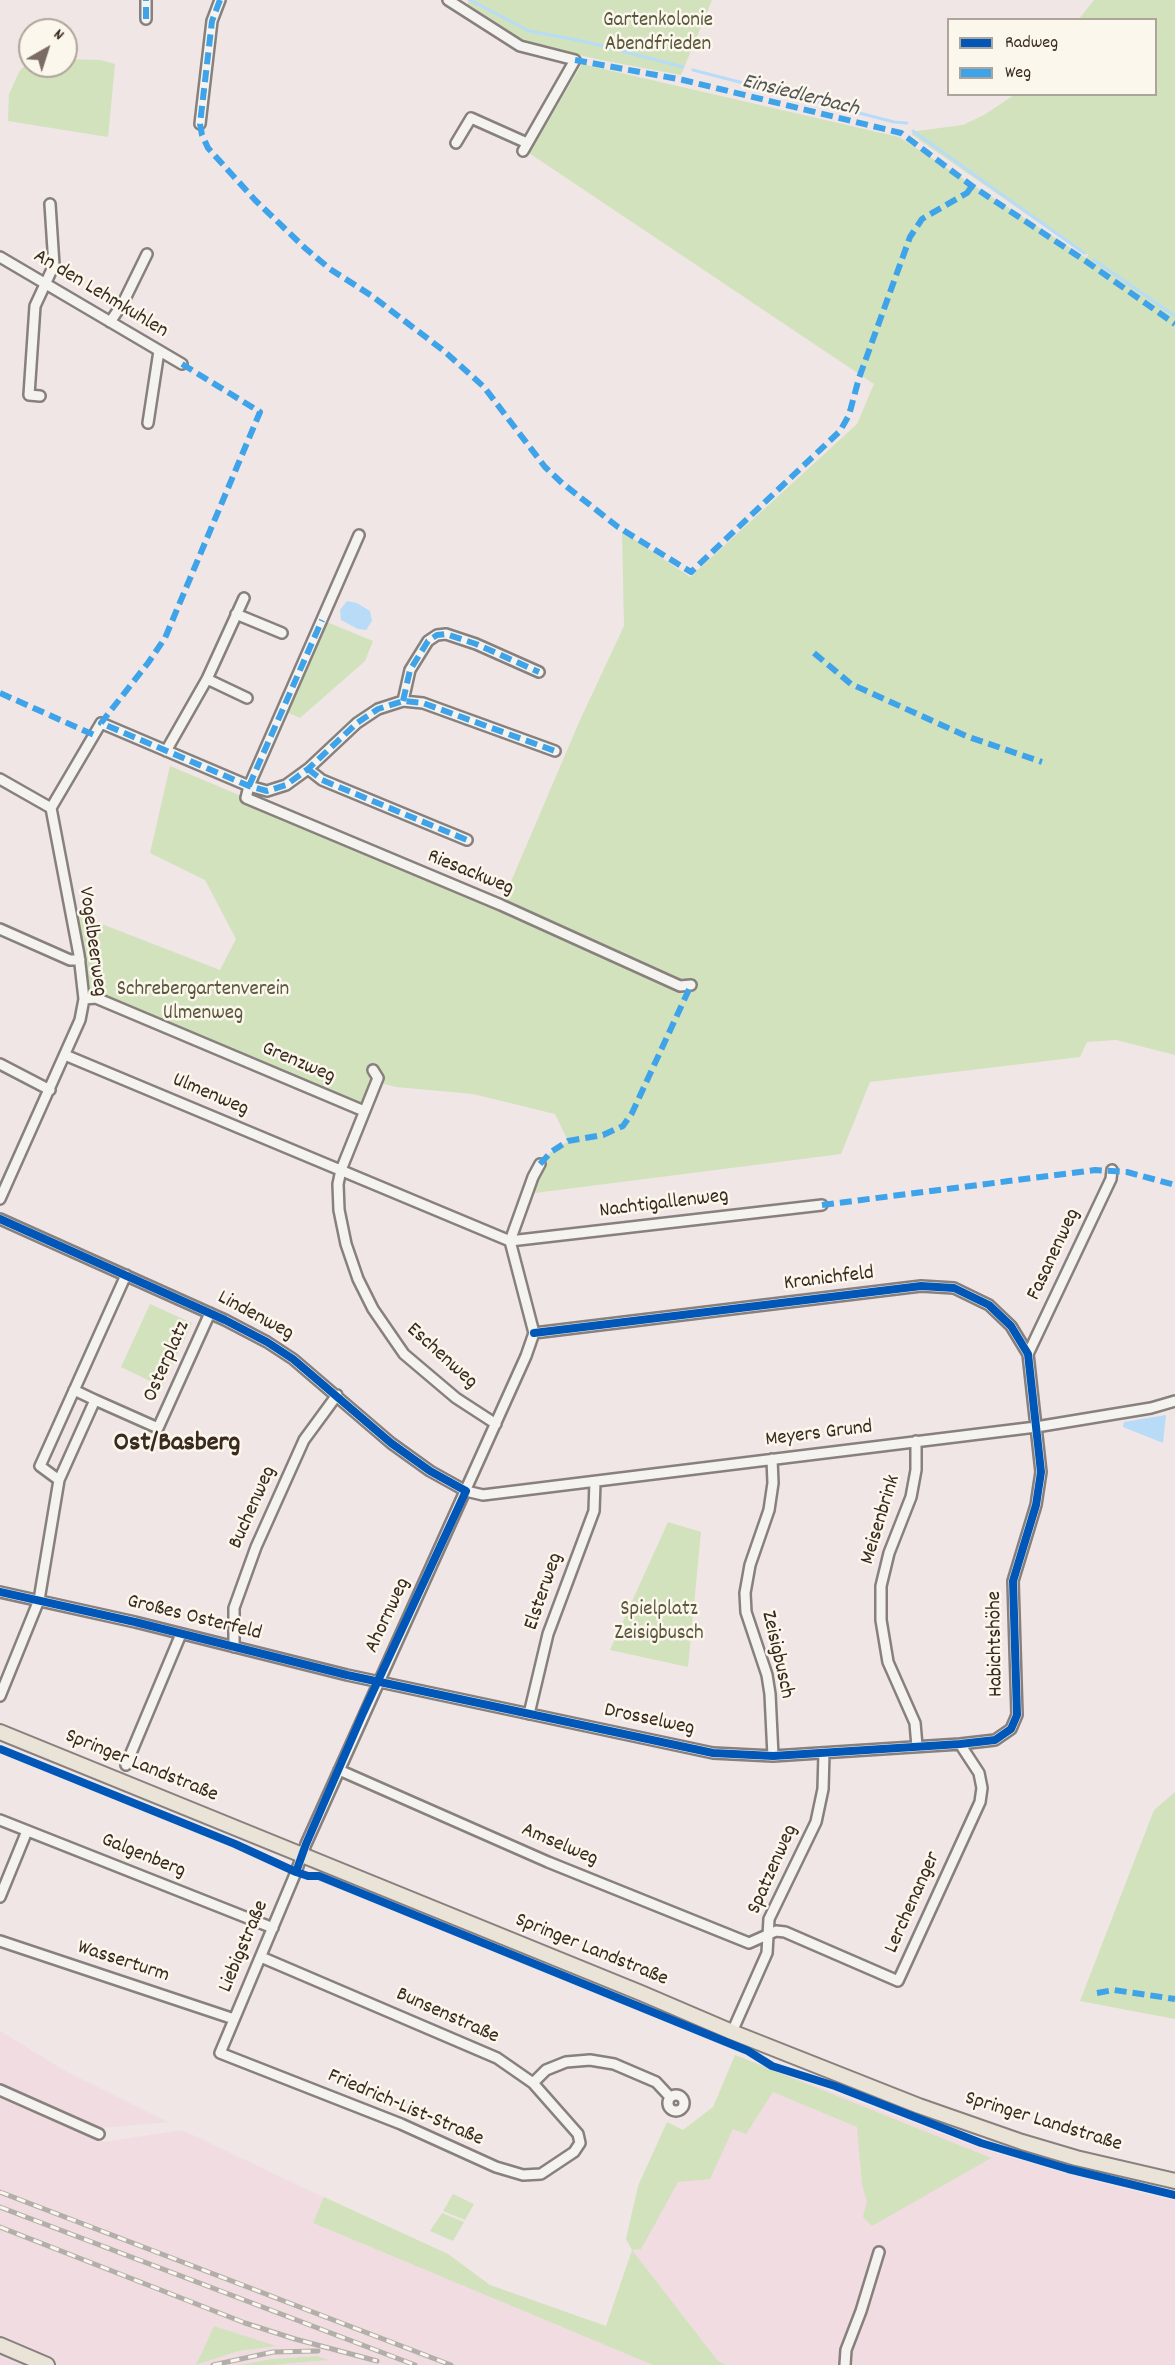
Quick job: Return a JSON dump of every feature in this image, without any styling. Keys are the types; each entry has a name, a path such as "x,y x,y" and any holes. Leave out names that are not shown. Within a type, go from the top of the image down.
{"main road":[{"name":"Springer Landstraße","path":"0,1732 732,2032 919,2106 1076,2158 1175,2181"},
{"path":"0,2345 46,2365"}],"street":[{"path":"146,0 146,19"},
{"path":"201,124 212,21 220,0"},
{"path":"448,0 459,3 520,45 574,60 525,147 471,118 456,143"},
{"path":"40,396 29,395 35,306 54,265 50,204"},
{"path":"110,322 123,303 147,254"},
{"name":"An den Lehmkuhlen","path":"0,257 182,364"},
{"path":"148,423 159,351"},
{"path":"249,786 358,535"},
{"path":"166,751 207,679 244,598"},
{"path":"236,614 282,633"},
{"path":"403,701 411,670 428,641 437,635 446,634 476,644 539,672"},
{"path":"207,679 247,698"},
{"path":"0,779 51,808 101,723 249,786 267,791 286,784 308,769 357,723 378,709 403,701 423,703 555,752"},
{"path":"308,769 322,780 466,840"},
{"name":"Riesackweg","path":"249,786 246,798 261,805 501,905 681,986 691,985"},
{"name":"Vogelbeerweg","path":"0,1199 80,1020 84,999 80,960 51,808"},
{"path":"0,929 70,960 80,960"},
{"name":"Grenzweg","path":"84,999 96,998 364,1111"},
{"name":"Ulmenweg","path":"65,1055 510,1241"},
{"path":"0,1064 50,1090"},
{"path":"341,1170 378,1078 374,1070"},
{"path":"534,1333 510,1241 533,1177 540,1164"},
{"name":"Eschenweg","path":"341,1170 338,1185 339,1210 346,1244 358,1279 388,1335 404,1354 456,1398 496,1424"},
{"name":"Fasanenweg","path":"1028,1354 1111,1179 1112,1170"},
{"name":"Nachtigallenweg","path":"510,1241 822,1205"},
{"name":"Lindenweg","path":"0,1219 210,1313 267,1342 293,1359 391,1443 430,1471 466,1491"},
{"path":"59,1480 40,1466 126,1275"},
{"name":"Kranichfeld","path":"534,1333 921,1286 954,1288 990,1305 1011,1326 1028,1354 1036,1427"},
{"name":"Osterplatz","path":"74,1390 158,1428 210,1313"},
{"name":"Ahornweg","path":"303,1855 379,1680 496,1424 534,1333"},
{"name":"Buchenweg","path":"234,1647 234,1608 252,1557 304,1440 337,1395"},
{"path":"0,1696 39,1600 59,1480 95,1400"},
{"name":"Meyers Grund","path":"466,1491 483,1495 1036,1427 1151,1408 1175,1401"},
{"name":"Habichtshöhe","path":"917,1746 995,1740 1004,1736 1011,1729 1017,1715 1013,1581 1036,1505 1041,1472 1036,1427"},
{"name":"Meisenbrink","path":"916,1441 916,1470 911,1497 888,1553 881,1586 881,1620 888,1662 915,1723 917,1746"},
{"name":"Zeisigbusch","path":"772,1459 773,1483 769,1510 750,1565 746,1603 752,1635 767,1676 773,1756"},
{"name":"Elsterweg","path":"529,1714 548,1634 594,1511 595,1482"},
{"name":"Großes Osterfeld","path":"0,1592 347,1675 379,1680"},
{"name":"Großes Osterfeld","path":"126,1765 181,1634"},
{"name":"Drosselweg","path":"379,1680 713,1753 773,1756 917,1746"},
{"name":"Lerchenanger","path":"767,1935 776,1931 785,1932 898,1981 980,1802 982,1788 979,1773 960,1744"},
{"name":"Spatzenweg","path":"732,2032 767,1953 769,1919 816,1822 823,1790 824,1753"},
{"name":"Amselweg","path":"339,1770 548,1862 749,1943 767,1935"},
{"name":"Galgenberg","path":"0,1820 273,1928"},
{"path":"0,1896 27,1831"},
{"name":"Liebigstraße","path":"220,2053 303,1855"},
{"name":"Wasserturm","path":"0,1941 234,2019"},
{"name":"Bunsenstraße","path":"261,1957 497,2058 533,2083 578,2134 580,2143 574,2152"},
{"name":"Friedrich-List-Straße","path":"220,2053 401,2124 496,2167 523,2175 541,2174 574,2152"},
{"path":"533,2083 546,2070 566,2062 590,2060 615,2064 656,2082 670,2097"},
{"path":"0,2090 99,2134"},
{"path":"845,2365 846,2350 879,2252"}],"shaded area":[{"path":"0,2031 69,2073 168,2122 100,2128 0,2084"},
{"path":"735,2055 979,2148 1075,2176 1175,2201 1175,2365 727,2365 718,2361 632,2250 683,2130 714,2107"},
{"path":"0,2097 103,2142 182,2130 325,2198 313,2223 653,2365 271,2365 327,2360 316,2356 272,2359 239,2365 197,2365 239,2351 274,2346 214,2326 196,2365 0,2365"}],"green space":[{"name":"Gartenkolonie Abendfrieden","path":"468,0 712,0 681,75 527,43 468,7"},
{"name":"Schrebergartenverein Ulmenweg","path":"1094,0 1175,0 1175,1055 1116,1040 1087,1042 1080,1057 870,1082 841,1154 527,1194 540,1164 551,1152 568,1141 555,1114 473,1094 396,1087 376,1082 364,1111 96,998 84,999 71,912 220,970 236,939 205,880 150,853 170,766 501,905 580,720 624,626 622,531 690,577 857,424 874,384 529,153 582,64 899,137 1086,258 1089,253 1085,255 911,134 917,131 963,125 984,115 1012,96 1157,96 1157,18 1080,18"},
{"path":"78,59 100,60 115,64 108,137 8,121 9,94 18,74 18,78 78,78"},
{"path":"322,620 373,641 365,661 300,718 282,710"},
{"path":"150,1304 192,1323 162,1387 121,1367"},
{"name":"Spielplatz Zeisigbusch","path":"668,1522 701,1532 688,1667 610,1650"},
{"path":"1175,1792 1175,2019 1080,2001 1154,1810"},
{"path":"735,2055 991,2158 872,2226 863,2217 867,2202 862,2184 857,2127 773,2092 746,2134 733,2129 710,2179 678,2182 641,2249 632,2250 626,2239 638,2186 667,2122 683,2130 713,2107"},
{"path":"453,2194 474,2204 465,2220 443,2211"},
{"path":"324,2197 448,2254 490,2285 606,2326 632,2250 718,2361 727,2365 653,2365 313,2223"},
{"path":"442,2213 464,2222 453,2241 430,2231"},
{"path":"214,2326 276,2346 239,2351 196,2365"},
{"path":"316,2356 329,2360 239,2365 272,2359"}],"water":[{"path":"347,601 357,603 370,611 372,621 366,630 358,629 341,620 340,610"},
{"path":"1166,1415 1163,1443 1123,1427 1124,1422"}],"waterway":[{"name":"Einsiedlerbach","path":"470,0 529,31 587,42 683,67"},
{"name":"Einsiedlerbach","path":"693,70 894,122 907,123"},
{"name":"Einsiedlerbach","path":"913,131 1084,253"},
{"name":"Einsiedlerbach","path":"1094,260 1175,316"}],"railway":[{"path":"0,2192 451,2365"},
{"path":"0,2207 415,2365"},
{"path":"0,2227 245,2323 377,2361"},
{"path":"213,2365 273,2352 318,2351"}],"marked path":[{"path":"146,0 146,19"},
{"path":"220,0 212,21 200,124 208,148 255,200 305,248 330,269 372,296 444,351 484,387 545,467 562,483 618,527 691,572 840,431 849,415 859,378 910,237 922,219 967,193 972,186"},
{"path":"575,60 683,80 901,133 972,186 1087,262 1175,324"},
{"path":"182,364 260,412 165,638 101,723 249,786 267,791 286,785 308,769 357,723 378,709 403,701 423,703 555,751"},
{"path":"249,786 322,620"},
{"path":"403,701 410,670 428,641 437,635 446,634 476,644 539,672"},
{"path":"814,653 851,684 966,736 1042,762"},
{"path":"0,693 94,735"},
{"path":"308,769 322,780 467,840"},
{"path":"540,1164 551,1152 568,1141 603,1135 623,1126 632,1113 691,985"},
{"path":"822,1205 1095,1170 1127,1172 1175,1185"},
{"path":"1097,1993 1114,1990 1175,1999"}],"cycle path":[{"path":"0,1219 225,1320 267,1342 293,1359 391,1443 430,1471 466,1491 363,1713 296,1872"},
{"path":"0,1592 135,1622 347,1675 713,1753 773,1756 960,1744 995,1740 1011,1729 1017,1715 1013,1581 1036,1505 1041,1472 1028,1354 1011,1326 989,1305 954,1288 921,1286 534,1333"},
{"path":"0,1749 235,1844 296,1872 308,1876 319,1876 748,2051 772,2066 835,2086 981,2143 1068,2169 1175,2195"}],"district":[{"name":"Ost/Basberg","path":"177,1445"}]}
